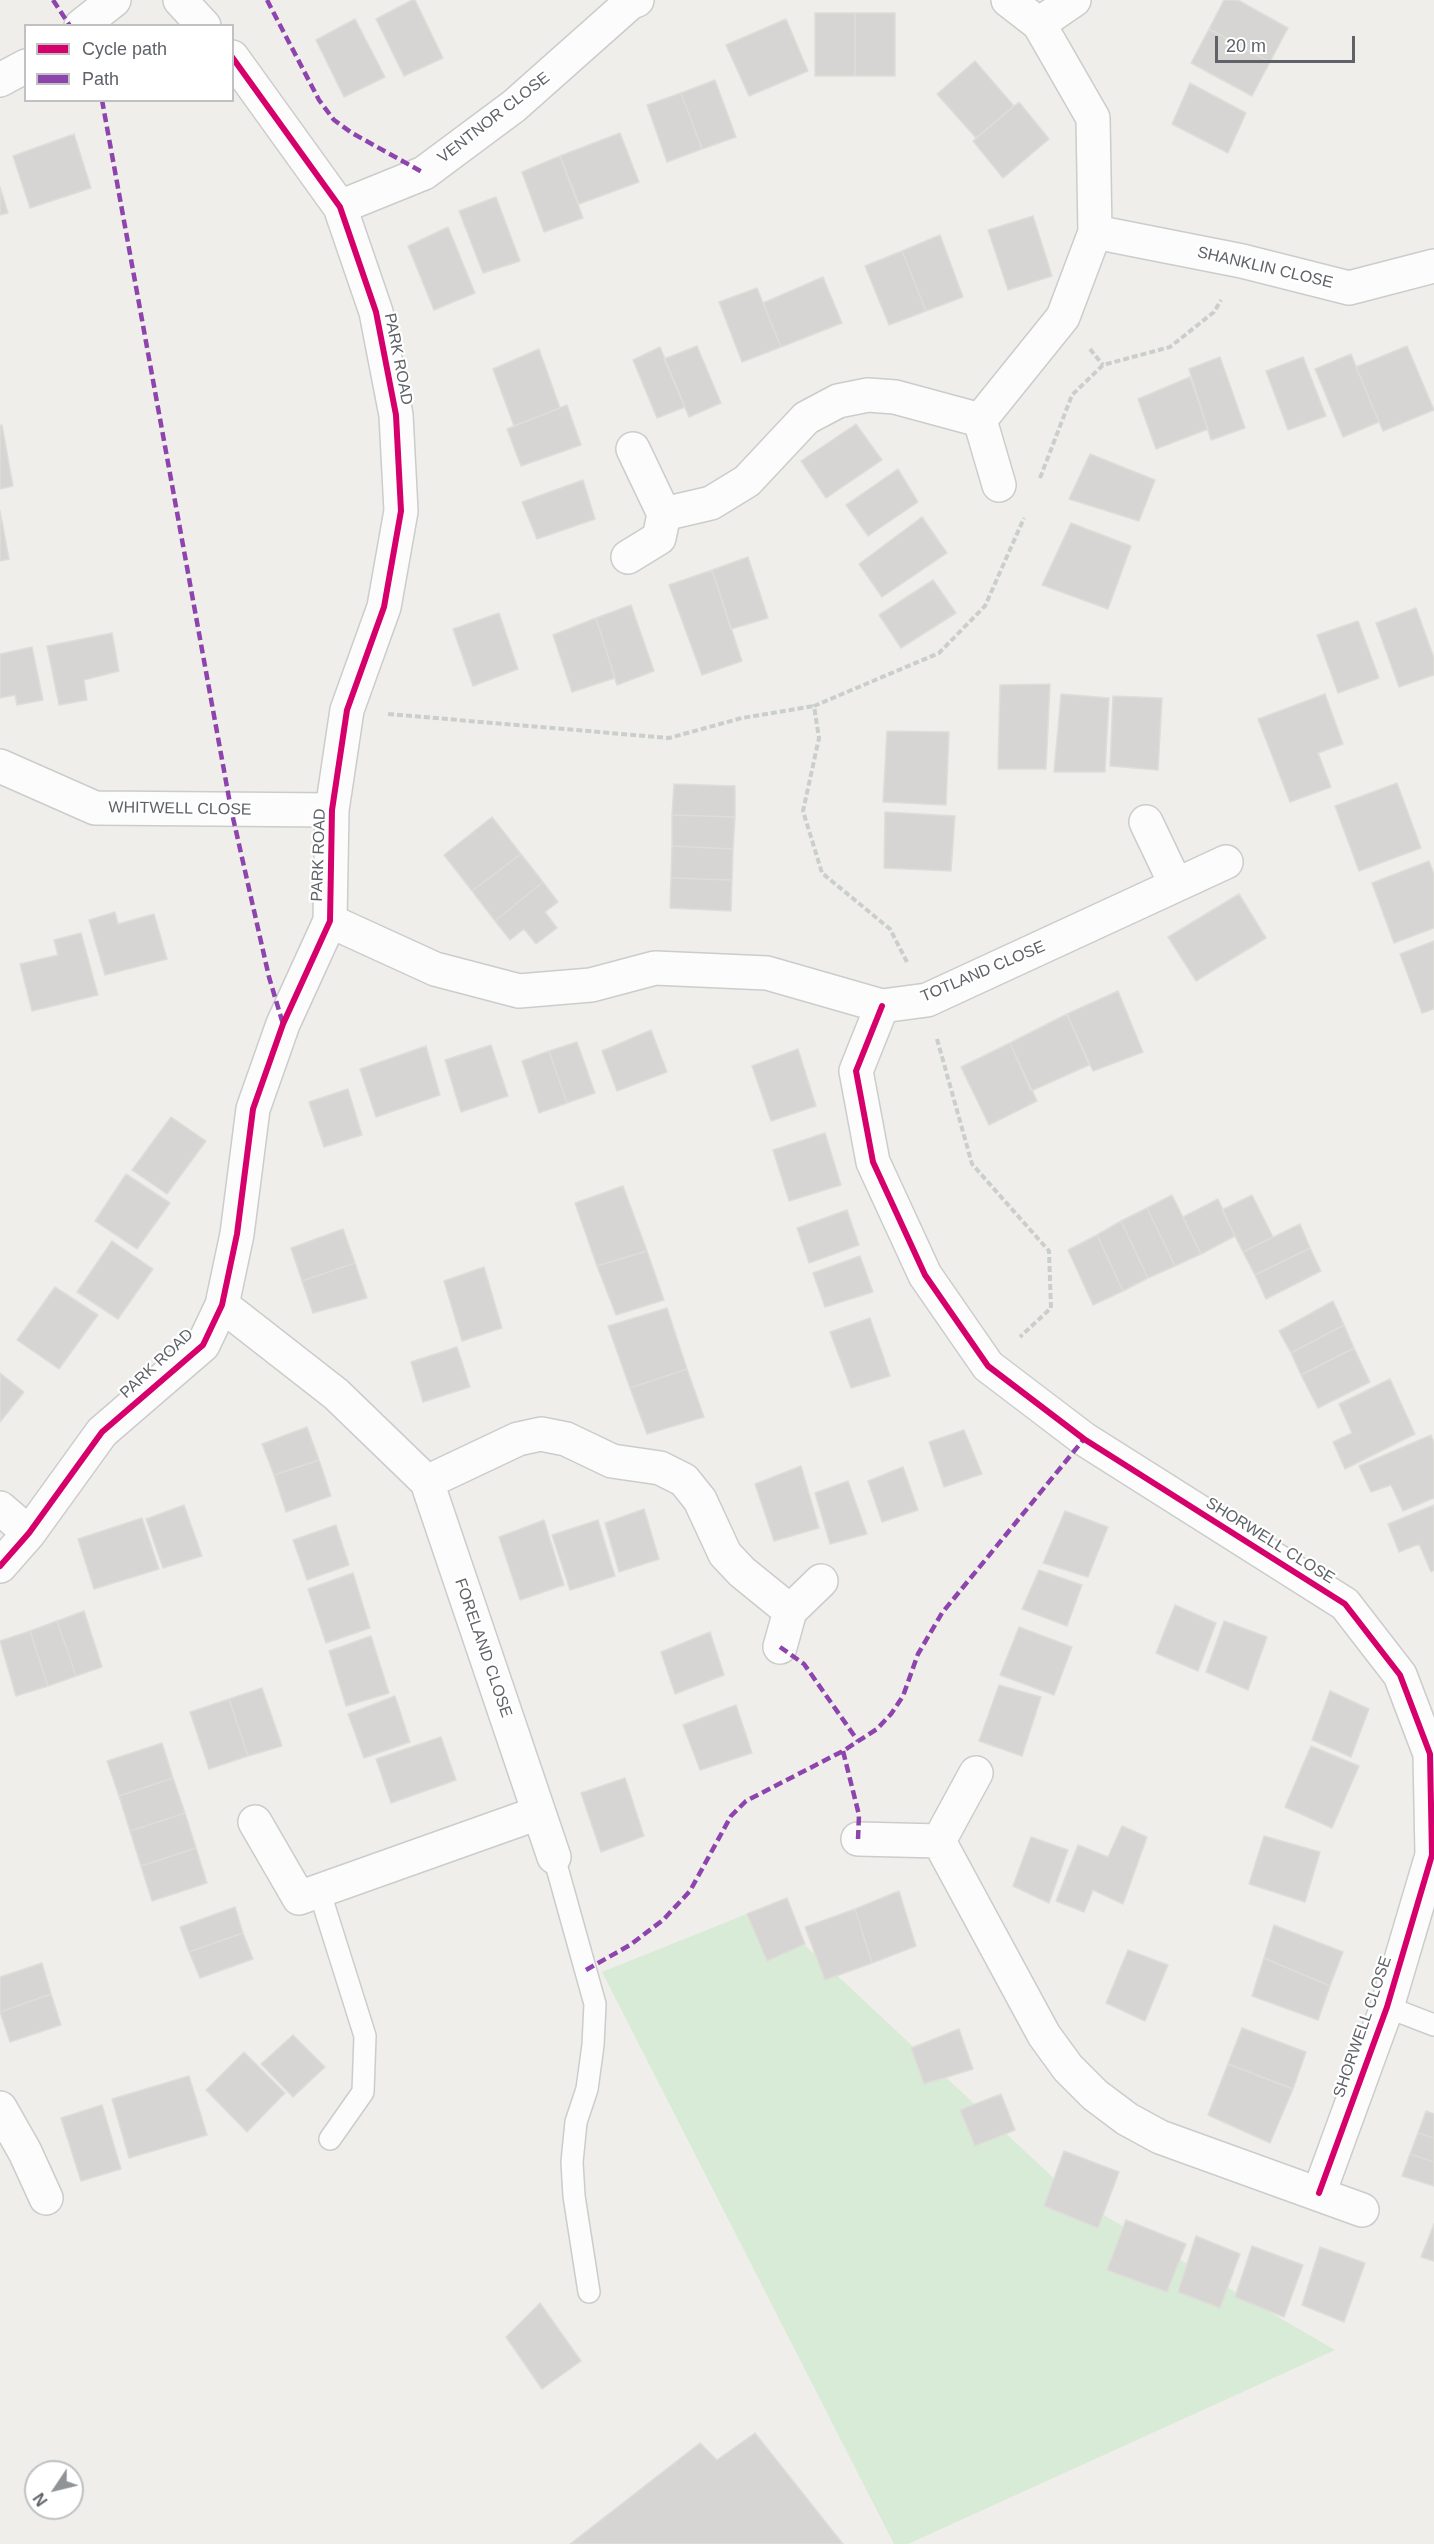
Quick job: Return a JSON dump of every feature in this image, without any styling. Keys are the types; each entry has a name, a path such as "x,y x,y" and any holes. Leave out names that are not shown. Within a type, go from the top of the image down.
{"street":[{"path":"84,24 114,0"},
{"path":"180,0 202,24"},
{"path":"980,420 1063,317 1095,232 1093,118 1039,24 1008,0"},
{"path":"1039,24 1074,0"},
{"name":"VENTNOR CLOSE","path":"340,207 424,173 514,106 632,1"},
{"name":"PARK ROAD","path":"0,1566 29,1533 102,1432 203,1345 222,1305 237,1234 253,1109 283,1024 330,921 332,810 347,710 384,607 401,511 396,415 376,312 340,207 234,60"},
{"path":"0,80 24,67"},
{"name":"SHANKLIN CLOSE","path":"1095,232 1242,261 1349,288 1434,266"},
{"path":"664,514 711,503 747,481 806,418 838,401 868,395 895,397 980,420"},
{"path":"980,420 999,485"},
{"path":"628,556 659,538 664,514 633,449"},
{"name":"WHITWELL CLOSE","path":"0,766 95,808 332,810"},
{"path":"1146,822 1176,885"},
{"name":"TOTLAND CLOSE","path":"330,921 435,969 519,991 591,985 655,968 768,973 882,1006 927,1000 1226,862"},
{"name":"SHORWELL CLOSE","path":"882,1006 856,1071 873,1162 925,1275 988,1366 1084,1439 1345,1604 1400,1675 1430,1754 1432,1855 1387,2007 1319,2193"},
{"name":"FORELAND CLOSE","path":"222,1305 336,1394 427,1482 554,1857"},
{"path":"427,1482 518,1439 541,1434 566,1439 612,1461 660,1468 684,1480 700,1500 725,1554 742,1572 790,1611"},
{"path":"0,1508 29,1533"},
{"path":"780,1647 790,1611 820,1581"},
{"path":"939,1841 976,1773"},
{"path":"255,1822 299,1898 538,1813"},
{"path":"858,1839 939,1841"},
{"path":"939,1841 1044,2035 1068,2068 1095,2095 1127,2119 1160,2137 1362,2210"},
{"path":"0,2108 12,2159 46,2198"}],"lane":[{"path":"554,1857 595,2004 593,2045 587,2089 576,2122 572,2162 574,2196 589,2292"},
{"path":"319,1890 365,2036 363,2092 330,2139"},
{"path":"1387,2007 1434,2025"}],"path":[{"path":"1039,479 1072,395 1103,365 1170,347 1214,312 1242,261"},
{"path":"347,710 669,738 742,718 814,706 939,653 985,606 1027,511"},
{"path":"814,706 819,738 803,811 822,873 890,929 927,1000 972,1164 1049,1251 1051,1308 988,1366"}],"green space":[{"path":"764,1907 1076,2199 1335,2350 908,2544 894,2544 602,1972"}],"building":[{"path":"415,0 443,58 404,76 376,19"},
{"path":"1224,0 1238,0 1288,28 1270,62 1209,29"},
{"path":"815,13 855,13 855,76 815,76"},
{"path":"855,13 895,13 895,76 855,76"},
{"path":"355,19 385,77 344,97 316,40"},
{"path":"786,19 808,71 749,96 726,45"},
{"path":"1209,29 1270,62 1252,96 1191,63"},
{"path":"975,61 1014,106 976,138 937,94"},
{"path":"715,80 736,137 702,149 681,93"},
{"path":"1190,83 1246,113 1228,153 1172,124"},
{"path":"681,93 702,149 667,162 647,105"},
{"path":"1019,102 1049,139 1003,178 973,141"},
{"path":"620,133 639,182 579,204 560,156"},
{"path":"74,134 91,188 30,208 13,156"},
{"path":"560,156 583,218 544,232 522,172"},
{"path":"0,187 8,213 0,215"},
{"path":"496,197 520,261 483,273 459,211"},
{"path":"1033,216 1052,276 1008,290 988,230"},
{"path":"448,227 475,293 434,310 408,246"},
{"path":"940,235 963,297 926,311 902,251"},
{"path":"902,251 926,311 889,325 865,266"},
{"path":"823,277 842,323 781,347 763,303"},
{"path":"757,288 781,347 742,362 719,302"},
{"path":"697,346 721,403 689,417 664,359"},
{"path":"1407,346 1434,410 1383,431 1356,367"},
{"path":"660,347 685,407 657,418 633,360"},
{"path":"539,349 560,408 514,426 493,369"},
{"path":"1351,354 1379,422 1343,437 1315,369"},
{"path":"1220,357 1245,428 1211,440 1189,369"},
{"path":"1303,357 1326,416 1288,430 1266,371"},
{"path":"1190,377 1208,429 1156,449 1138,399"},
{"path":"567,405 581,445 521,466 507,429"},
{"path":"856,424 882,460 826,498 801,461"},
{"path":"2,425 13,486 0,489 0,426"},
{"path":"1090,454 1155,480 1139,521 1069,499"},
{"path":"898,469 918,502 868,536 846,505"},
{"path":"583,480 595,519 537,539 522,502"},
{"path":"0,511 9,559 0,561"},
{"path":"922,517 947,553 882,597 859,564"},
{"path":"1071,523 1131,546 1108,609 1042,585"},
{"path":"748,557 768,618 731,629 712,570"},
{"path":"712,570 742,661 702,675 669,585"},
{"path":"933,580 956,613 901,648 879,615"},
{"path":"631,605 654,671 617,685 596,618"},
{"path":"1416,608 1434,658 1434,675 1399,687 1376,623"},
{"path":"499,613 518,669 473,686 453,629"},
{"path":"596,618 615,678 572,692 553,635"},
{"path":"1358,621 1379,678 1338,693 1317,635"},
{"path":"112,633 119,671 84,680 87,700 59,705 47,646"},
{"path":"32,647 43,700 17,705 15,695 0,698 0,654"},
{"path":"1050,684 1046,769 998,769 1000,685"},
{"path":"1061,694 1109,698 1105,772 1054,772"},
{"path":"1325,694 1343,744 1318,753 1331,787 1290,802 1258,719"},
{"path":"1113,696 1162,698 1158,770 1110,766"},
{"path":"887,731 949,732 946,805 883,802"},
{"path":"1397,783 1421,848 1359,871 1335,806"},
{"path":"674,784 735,786 735,817 672,815"},
{"path":"885,812 955,816 951,871 884,868"},
{"path":"672,815 735,817 733,849 672,846"},
{"path":"492,817 521,854 472,891 444,855"},
{"path":"672,846 733,849 732,880 671,878"},
{"path":"521,854 543,882 495,921 472,891"},
{"path":"1429,861 1434,874 1434,928 1394,943 1372,883"},
{"path":"671,878 732,880 731,911 670,908"},
{"path":"543,882 558,902 545,912 557,928 536,944 524,929 510,940 495,921"},
{"path":"1239,894 1266,938 1196,981 1168,937"},
{"path":"115,912 118,924 154,914 167,959 105,975 89,920"},
{"path":"81,933 98,995 32,1011 20,964 58,955 54,940"},
{"path":"1434,941 1434,1009 1422,1013 1400,954"},
{"path":"1118,991 1143,1052 1093,1071 1067,1014"},
{"path":"1067,1014 1089,1065 1031,1091 1010,1043"},
{"path":"651,1030 667,1072 617,1091 602,1051"},
{"path":"577,1042 595,1093 567,1103 549,1051"},
{"path":"1010,1043 1037,1101 989,1125 961,1067"},
{"path":"491,1045 508,1096 461,1112 445,1060"},
{"path":"426,1046 440,1095 376,1117 360,1069"},
{"path":"798,1049 816,1106 771,1121 752,1066"},
{"path":"549,1051 567,1103 539,1113 522,1061"},
{"path":"348,1089 362,1135 324,1147 309,1102"},
{"path":"171,1117 206,1141 167,1194 132,1170"},
{"path":"825,1133 841,1185 789,1201 773,1150"},
{"path":"126,1174 170,1203 137,1249 95,1221"},
{"path":"623,1186 647,1251 597,1266 575,1203"},
{"path":"1172,1195 1201,1254 1175,1266 1147,1208"},
{"path":"1252,1195 1273,1237 1243,1252 1222,1210"},
{"path":"1218,1199 1235,1236 1201,1254 1183,1217"},
{"path":"1147,1208 1175,1266 1148,1278 1121,1221"},
{"path":"847,1210 859,1245 809,1263 797,1228"},
{"path":"1121,1221 1148,1278 1123,1291 1097,1235"},
{"path":"1300,1224 1310,1248 1255,1275 1243,1252"},
{"path":"343,1229 355,1263 302,1281 291,1248"},
{"path":"1097,1235 1123,1291 1093,1305 1068,1250"},
{"path":"112,1241 153,1269 118,1319 77,1292"},
{"path":"1310,1248 1321,1271 1266,1299 1255,1275"},
{"path":"647,1251 664,1300 616,1315 597,1266"},
{"path":"860,1256 873,1292 825,1307 813,1273"},
{"path":"355,1263 367,1298 313,1313 302,1281"},
{"path":"484,1267 502,1328 462,1341 444,1281"},
{"path":"55,1287 98,1315 59,1369 17,1340"},
{"path":"1333,1301 1344,1325 1291,1353 1279,1331"},
{"path":"667,1308 687,1369 630,1388 608,1326"},
{"path":"870,1318 890,1376 851,1388 830,1332"},
{"path":"1344,1325 1354,1348 1301,1375 1291,1353"},
{"path":"457,1347 470,1387 423,1402 411,1362"},
{"path":"1354,1348 1370,1382 1318,1408 1301,1375"},
{"path":"687,1369 704,1417 647,1434 630,1388"},
{"path":"0,1373 24,1392 0,1422"},
{"path":"1390,1379 1415,1434 1345,1469 1333,1442 1352,1433 1339,1404"},
{"path":"307,1427 319,1460 274,1475 262,1444"},
{"path":"964,1430 982,1474 944,1487 929,1442"},
{"path":"1431,1435 1434,1443 1434,1498 1403,1511 1391,1485 1371,1492 1359,1466"},
{"path":"319,1460 331,1496 286,1512 274,1475"},
{"path":"801,1466 819,1528 774,1541 755,1484"},
{"path":"903,1467 918,1510 882,1522 868,1481"},
{"path":"848,1481 867,1534 830,1544 815,1493"},
{"path":"184,1505 202,1556 163,1568 146,1519"},
{"path":"1434,1505 1434,1570 1431,1572 1419,1544 1399,1552 1388,1524"},
{"path":"644,1509 659,1559 619,1572 605,1523"},
{"path":"1065,1511 1108,1527 1088,1577 1043,1563"},
{"path":"142,1518 159,1569 94,1589 78,1539"},
{"path":"544,1520 564,1585 520,1600 499,1537"},
{"path":"598,1520 615,1576 570,1590 552,1535"},
{"path":"336,1525 349,1565 307,1580 293,1540"},
{"path":"1039,1570 1082,1585 1067,1626 1022,1609"},
{"path":"353,1573 370,1628 326,1643 308,1589"},
{"path":"1175,1605 1216,1623 1198,1671 1156,1653"},
{"path":"84,1611 102,1667 76,1676 57,1621"},
{"path":"57,1621 76,1676 48,1686 30,1631"},
{"path":"1224,1621 1267,1637 1248,1690 1206,1672"},
{"path":"1019,1627 1072,1647 1054,1695 1000,1675"},
{"path":"30,1631 48,1686 16,1696 0,1641"},
{"path":"710,1632 724,1675 675,1694 661,1652"},
{"path":"371,1636 389,1693 346,1706 329,1651"},
{"path":"999,1685 1041,1697 1022,1756 979,1741"},
{"path":"262,1688 282,1746 248,1756 229,1699"},
{"path":"1330,1691 1369,1709 1351,1757 1312,1740"},
{"path":"395,1696 410,1742 364,1758 348,1714"},
{"path":"229,1699 248,1756 209,1769 190,1712"},
{"path":"736,1705 752,1753 700,1770 683,1725"},
{"path":"441,1737 456,1780 391,1803 376,1759"},
{"path":"162,1743 173,1778 119,1796 107,1761"},
{"path":"1311,1746 1359,1766 1332,1828 1285,1807"},
{"path":"173,1778 185,1813 130,1831 119,1796"},
{"path":"625,1778 644,1836 601,1852 581,1793"},
{"path":"185,1813 196,1848 141,1866 130,1831"},
{"path":"1122,1826 1147,1837 1123,1904 1093,1890 1084,1912 1056,1901 1078,1845 1108,1857"},
{"path":"1264,1836 1320,1852 1305,1902 1249,1884"},
{"path":"1031,1837 1068,1850 1049,1903 1013,1886"},
{"path":"196,1848 207,1883 152,1901 141,1866"},
{"path":"899,1891 916,1946 872,1963 855,1909"},
{"path":"787,1898 805,1944 767,1961 747,1914"},
{"path":"235,1907 243,1933 189,1952 180,1927"},
{"path":"855,1909 872,1963 825,1980 805,1927"},
{"path":"1274,1925 1343,1952 1330,1986 1264,1958"},
{"path":"243,1933 253,1959 200,1978 189,1952"},
{"path":"1128,1950 1168,1965 1145,2021 1106,2003"},
{"path":"1264,1958 1330,1986 1318,2020 1252,1996"},
{"path":"42,1963 51,1994 0,2012 0,1977"},
{"path":"51,1994 61,2025 10,2042 0,2012"},
{"path":"1242,2028 1306,2052 1293,2089 1228,2064"},
{"path":"959,2029 973,2069 924,2084 911,2048"},
{"path":"293,2035 325,2067 293,2097 261,2064"},
{"path":"244,2052 285,2093 247,2132 206,2090"},
{"path":"1228,2064 1293,2089 1270,2143 1208,2115"},
{"path":"189,2076 207,2135 129,2158 112,2099"},
{"path":"1001,2094 1015,2130 975,2146 960,2110"},
{"path":"102,2105 121,2169 81,2181 61,2118"},
{"path":"1426,2111 1434,2114 1434,2138 1418,2133"},
{"path":"1418,2133 1434,2138 1434,2162 1410,2154"},
{"path":"1064,2151 1119,2172 1098,2228 1044,2206"},
{"path":"1410,2154 1434,2162 1434,2186 1402,2176"},
{"path":"1126,2220 1186,2244 1167,2292 1107,2270"},
{"path":"1434,2224 1434,2261 1421,2257"},
{"path":"1196,2236 1240,2254 1220,2308 1178,2292"},
{"path":"1252,2246 1303,2265 1284,2317 1235,2297"},
{"path":"1320,2247 1365,2263 1344,2322 1302,2305"},
{"path":"540,2303 581,2361 542,2389 506,2337"},
{"path":"755,2433 843,2544 570,2544 700,2443 717,2460"}],"marked path":[{"path":"53,0 69,24"},
{"path":"267,0 319,100 334,120 352,133 424,173"},
{"path":"102,102 231,809 269,977 283,1024"},
{"path":"586,1970 630,1945 663,1920 690,1891 731,1816 746,1801 843,1751 877,1729 903,1696 918,1654 942,1613 1084,1439"},
{"path":"780,1647 804,1664 858,1741"},
{"path":"843,1751 859,1815 858,1839"}],"cycle path":[{"path":"0,1566 29,1533 102,1432 203,1345 222,1305 237,1234 253,1109 283,1024 330,921 332,810 347,710 384,607 401,511 396,415 376,312 340,207 234,60"},
{"path":"882,1006 856,1071 873,1162 925,1275 988,1366 1084,1439 1345,1604 1400,1675 1430,1754 1432,1855 1387,2007 1319,2193"}]}
